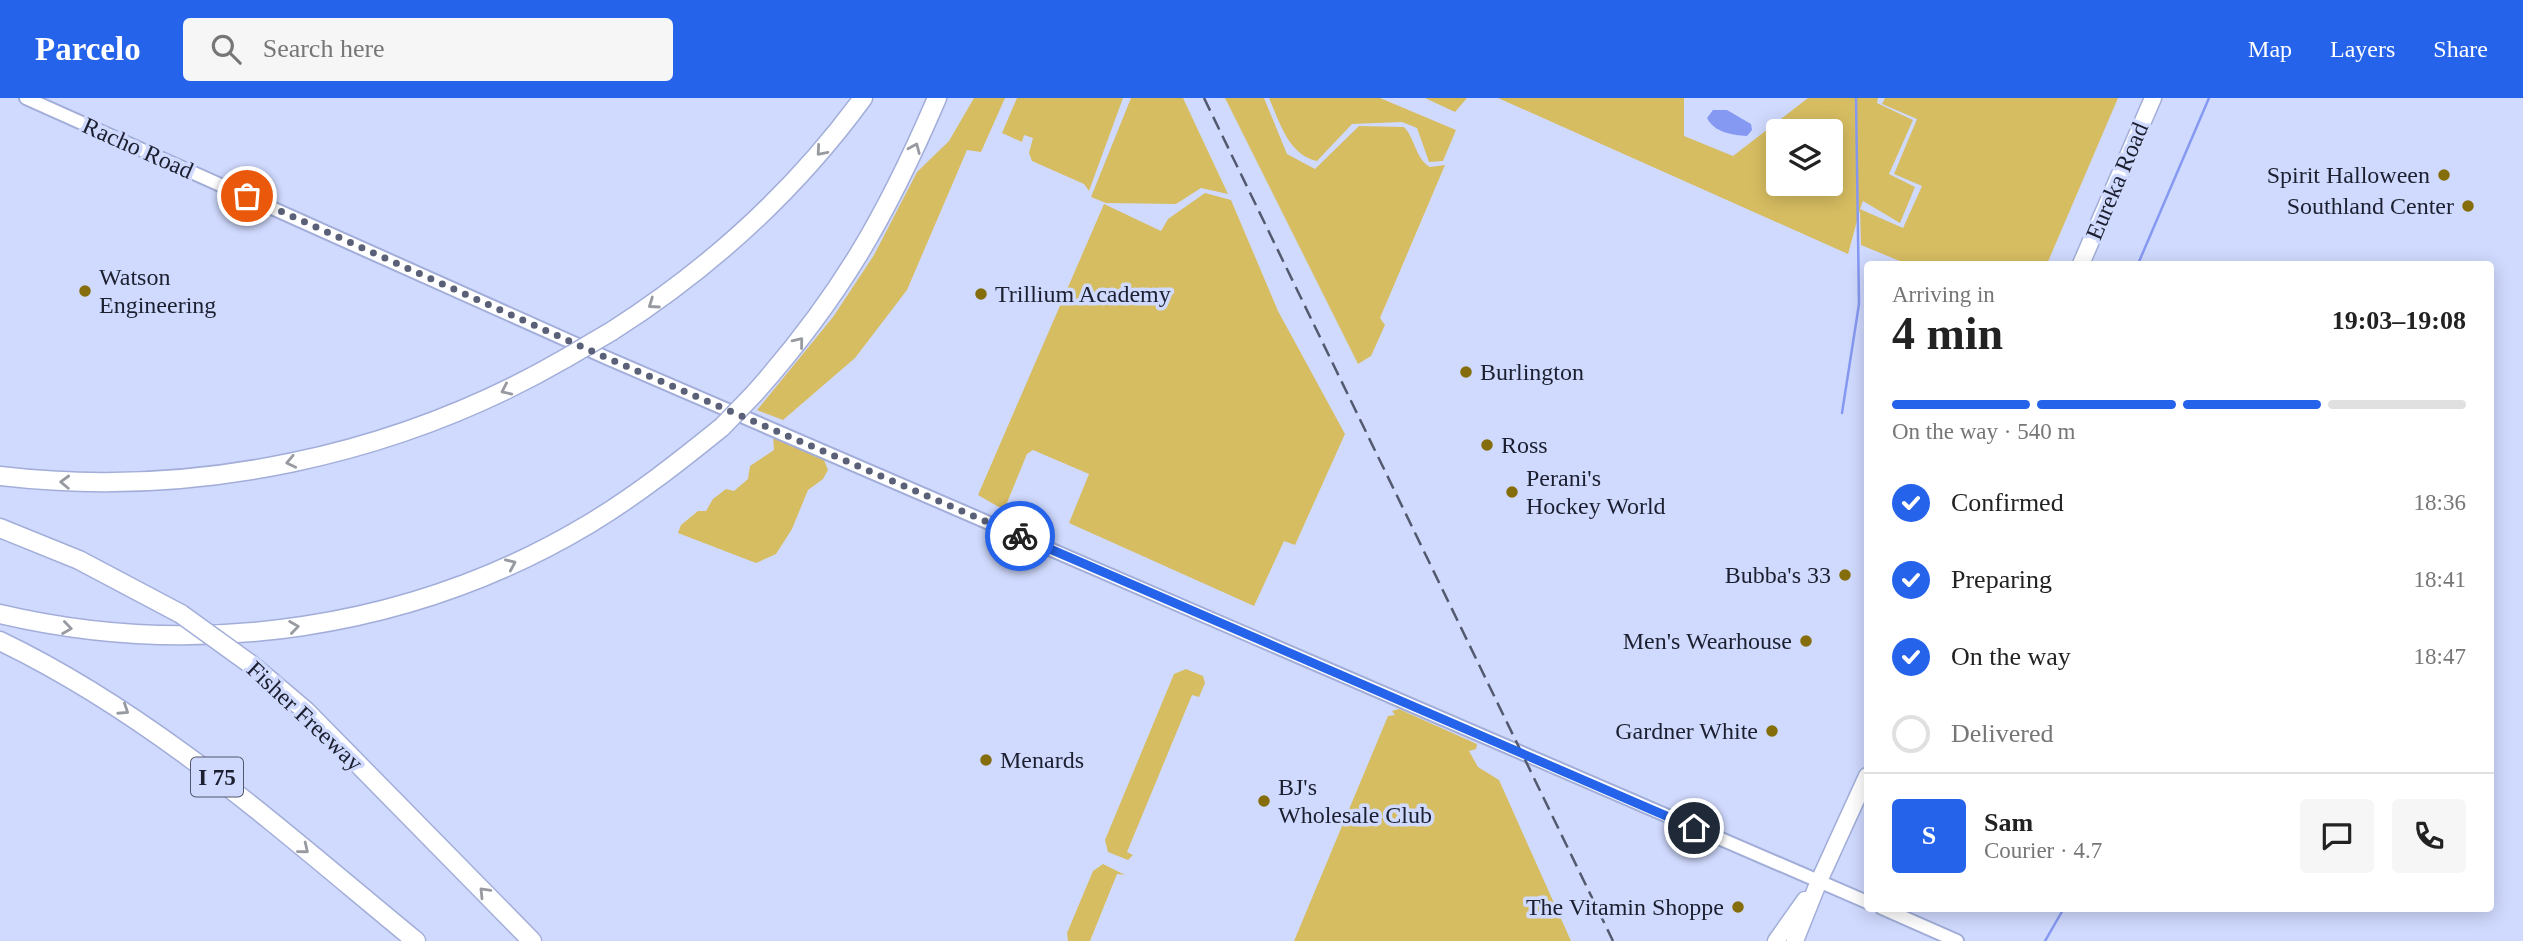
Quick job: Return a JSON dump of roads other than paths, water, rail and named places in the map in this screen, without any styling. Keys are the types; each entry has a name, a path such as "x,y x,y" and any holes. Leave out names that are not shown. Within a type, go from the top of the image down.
{"highway":[{"path":"0,476 73,482 176,479 307,459 368,443 462,410 566,358 671,291 735,239 801,174 863,98"},
{"path":"0,614 88,630 189,636 285,629 361,616 466,583 556,542 650,484 722,427 754,394 817,320 869,243 895,194 937,98"},
{"name":"Fisher Freeway","path":"0,528 89,564 181,614 253,666 306,711 532,941"},
{"name":"I 75","path":"0,641 109,700 183,751 416,941"}],"main road":[{"name":"Eureka Road","path":"2082,261 2153,98"},
{"path":"1796,941 1819,881 1864,783"},
{"path":"1776,941 1819,881"}],"street":[{"name":"Racho Road","path":"26,98 607,358 1864,901"},
{"path":"1891,912 1957,941"}],"water":[{"path":"1713,110 1727,110 1751,124 1752,130 1747,136 1719,130 1707,118"}],"waterway":[{"path":"1842,413 1859,304 1856,98"},
{"path":"2139,261 2209,98"},
{"path":"2045,941 2062,912"}],"railway":[{"path":"1204,98 1613,941"}],"place":[{"name":"Spirit Halloween","path":"2444,175"},
{"name":"Southland Center","path":"2468,206"},
{"name":"Watson Engineering","path":"85,291"},
{"name":"Trillium Academy","path":"981,294"},
{"name":"Burlington","path":"1466,372"},
{"name":"Ross","path":"1487,445"},
{"name":"Perani's Hockey World","path":"1512,492"},
{"name":"Bubba's 33","path":"1845,575"},
{"name":"Men's Wearhouse","path":"1806,641"},
{"name":"Gardner White","path":"1772,731"},
{"name":"Menards","path":"986,760"},
{"name":"BJ's Wholesale Club","path":"1264,801"},
{"name":"The Vitamin Shoppe","path":"1738,907"}]}
